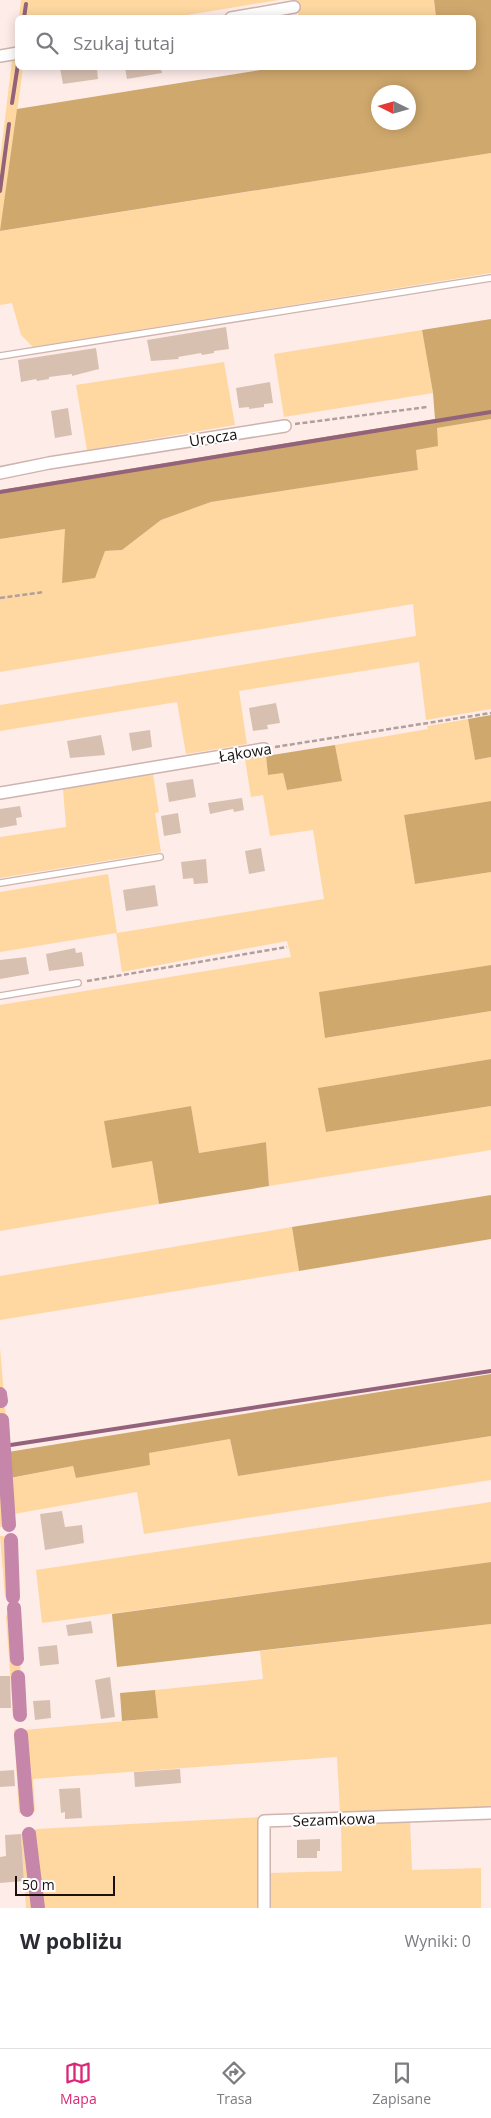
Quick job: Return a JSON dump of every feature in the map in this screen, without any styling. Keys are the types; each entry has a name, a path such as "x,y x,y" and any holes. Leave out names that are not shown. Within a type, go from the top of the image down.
{"street":[{"path":"247,15 294,7"},
{"path":"0,56 15,54"},
{"name":"Urocza","path":"0,474 49,463 285,426"},
{"name":"Łąkowa","path":"0,793 264,749"},
{"name":"Sezamkowa","path":"264,1908 264,1821 491,1813"}],"lane":[{"path":"0,356 491,278"},
{"path":"0,883 160,857"},
{"path":"0,996 78,983"}],"path":[{"path":"285,426 428,407"},
{"path":"0,598 44,592"},
{"name":"Łąkowa","path":"264,749 491,712"},
{"path":"78,983 287,947"}],"shaded area":[{"path":"21,0 279,0 187,15 19,15"},
{"path":"296,0 434,0 436,15 299,15"},
{"path":"434,0 491,0 491,153 0,231 17,109 261,70 476,70 476,15 436,15"},
{"path":"12,60 15,60 15,70 23,70 1,231 491,153 491,273 33,347 21,335 12,303 0,305 0,160"},
{"path":"491,319 491,419 437,428 438,446 416,450 418,470 211,502 161,520 122,550 105,551 95,578 62,583 65,529 0,539 0,490 435,419 433,393 422,330"},
{"path":"422,330 433,393 284,417 274,354"},
{"path":"224,362 235,425 87,450 76,385"},
{"path":"491,419 491,709 426,720 419,662 239,691 247,744 186,754 177,702 0,731 0,705 416,636 413,604 0,672 0,539 65,529 105,551 122,550 161,520 211,502 418,470 415,449 437,428"},
{"path":"491,715 491,757 475,760 468,719"},
{"path":"468,719 475,760 491,757 491,801 404,815 415,884 491,872 491,965 320,992 326,1038 491,1011 491,1059 319,1088 326,1132 491,1106 491,1150 269,1186 266,1142 199,1153 191,1106 104,1121 152,1161 159,1204 0,1231 0,1005 291,957 287,941 122,972 116,933 0,952 0,892 108,874 117,933 324,899 313,830 270,836 263,795 251,797 245,759 266,756 268,775 283,773 287,790 342,781 335,745 428,729 427,726"},
{"path":"335,745 342,781 287,790 283,773 268,775 266,756"},
{"path":"153,774 159,812 155,813 161,852 0,878 0,837 66,827 63,789"},
{"path":"491,801 491,872 415,884 404,815"},
{"path":"491,965 491,1011 325,1038 319,992"},
{"path":"491,1059 491,1106 326,1132 318,1088"},
{"path":"191,1106 199,1153 266,1142 269,1186 159,1204 152,1161 112,1168 104,1121"},
{"path":"491,1195 491,1239 299,1271 292,1227"},
{"path":"292,1227 299,1271 0,1320 0,1276"},
{"path":"0,1348 11,1478 73,1466 76,1478 149,1453 230,1439 238,1476 491,1436 491,1480 144,1534 137,1492 14,1514 15,1526 0,1527"},
{"path":"491,1374 491,1436 238,1476 230,1439 149,1453 150,1465 76,1478 73,1466 10,1478 8,1452"},
{"path":"491,1502 491,1562 42,1623 36,1570"},
{"path":"0,1536 12,1537 16,1597 5,1597"},
{"path":"491,1562 491,1624 117,1667 112,1614"},
{"path":"17,1608 23,1717 13,1714 6,1616 10,1610"},
{"path":"491,1624 491,1807 340,1814 337,1757 33,1779 35,1811 19,1813 14,1729 24,1730 158,1718 155,1690 263,1679 260,1651"},
{"path":"155,1690 158,1718 122,1721 120,1693"},
{"path":"259,1817 259,1908 26,1908 21,1834 37,1829"},
{"path":"410,1821 412,1870 481,1868 481,1908 268,1908 268,1873 342,1871 341,1825"}],"building":[{"path":"60,70 97,70 98,79 63,84"},
{"path":"125,70 161,70 162,73 127,79"},
{"path":"226,327 229,349 202,355 201,353 178,357 179,359 151,361 147,340"},
{"path":"96,348 99,369 72,376 72,374 21,382 18,360"},
{"path":"270,382 273,403 264,404 264,407 239,408 236,388"},
{"path":"68,408 72,435 55,438 51,411"},
{"path":"276,703 280,723 267,725 268,729 253,731 249,708"},
{"path":"150,730 152,747 132,751 129,733"},
{"path":"101,735 105,755 70,758 67,741"},
{"path":"193,779 196,797 169,802 166,783"},
{"path":"242,798 244,810 234,812 233,809 210,814 208,803"},
{"path":"20,806 22,817 16,818 17,825 0,828 0,809"},
{"path":"178,813 181,833 164,836 161,816"},
{"path":"261,848 265,871 249,874 245,851"},
{"path":"206,859 208,883 194,884 193,878 183,879 181,862"},
{"path":"155,885 158,906 126,911 123,890"},
{"path":"75,948 76,953 82,952 84,966 49,971 46,954"},
{"path":"26,957 29,974 0,979 0,960"},
{"path":"62,1511 65,1527 82,1525 84,1543 45,1550 40,1514"},
{"path":"91,1621 93,1633 68,1636 66,1625"},
{"path":"57,1645 59,1664 40,1666 38,1647"},
{"path":"0,1676 10,1676 11,1708 0,1708"},
{"path":"110,1677 115,1717 101,1719 95,1680"},
{"path":"50,1700 51,1718 35,1720 33,1701"},
{"path":"180,1769 181,1783 135,1787 134,1772"},
{"path":"14,1770 15,1786 0,1787 0,1771"},
{"path":"80,1788 82,1818 65,1819 65,1812 61,1813 59,1789"},
{"path":"21,1834 24,1881 0,1883 0,1857 6,1856 5,1835"},
{"path":"320,1839 320,1851 317,1851 317,1858 297,1858 297,1840"}],"waterway":[{"path":"24,15 26,4"},
{"path":"12,103 17,70"},
{"path":"0,191 9,124"},
{"path":"0,492 491,412"},
{"path":"4,1446 491,1371"},
{"path":"0,1394 1,1401"},
{"path":"2,1420 9,1525"},
{"path":"11,1540 13,1597"},
{"path":"14,1608 17,1659"},
{"path":"18,1677 20,1715"},
{"path":"21,1735 27,1810"},
{"path":"29,1834 38,1908"}]}
